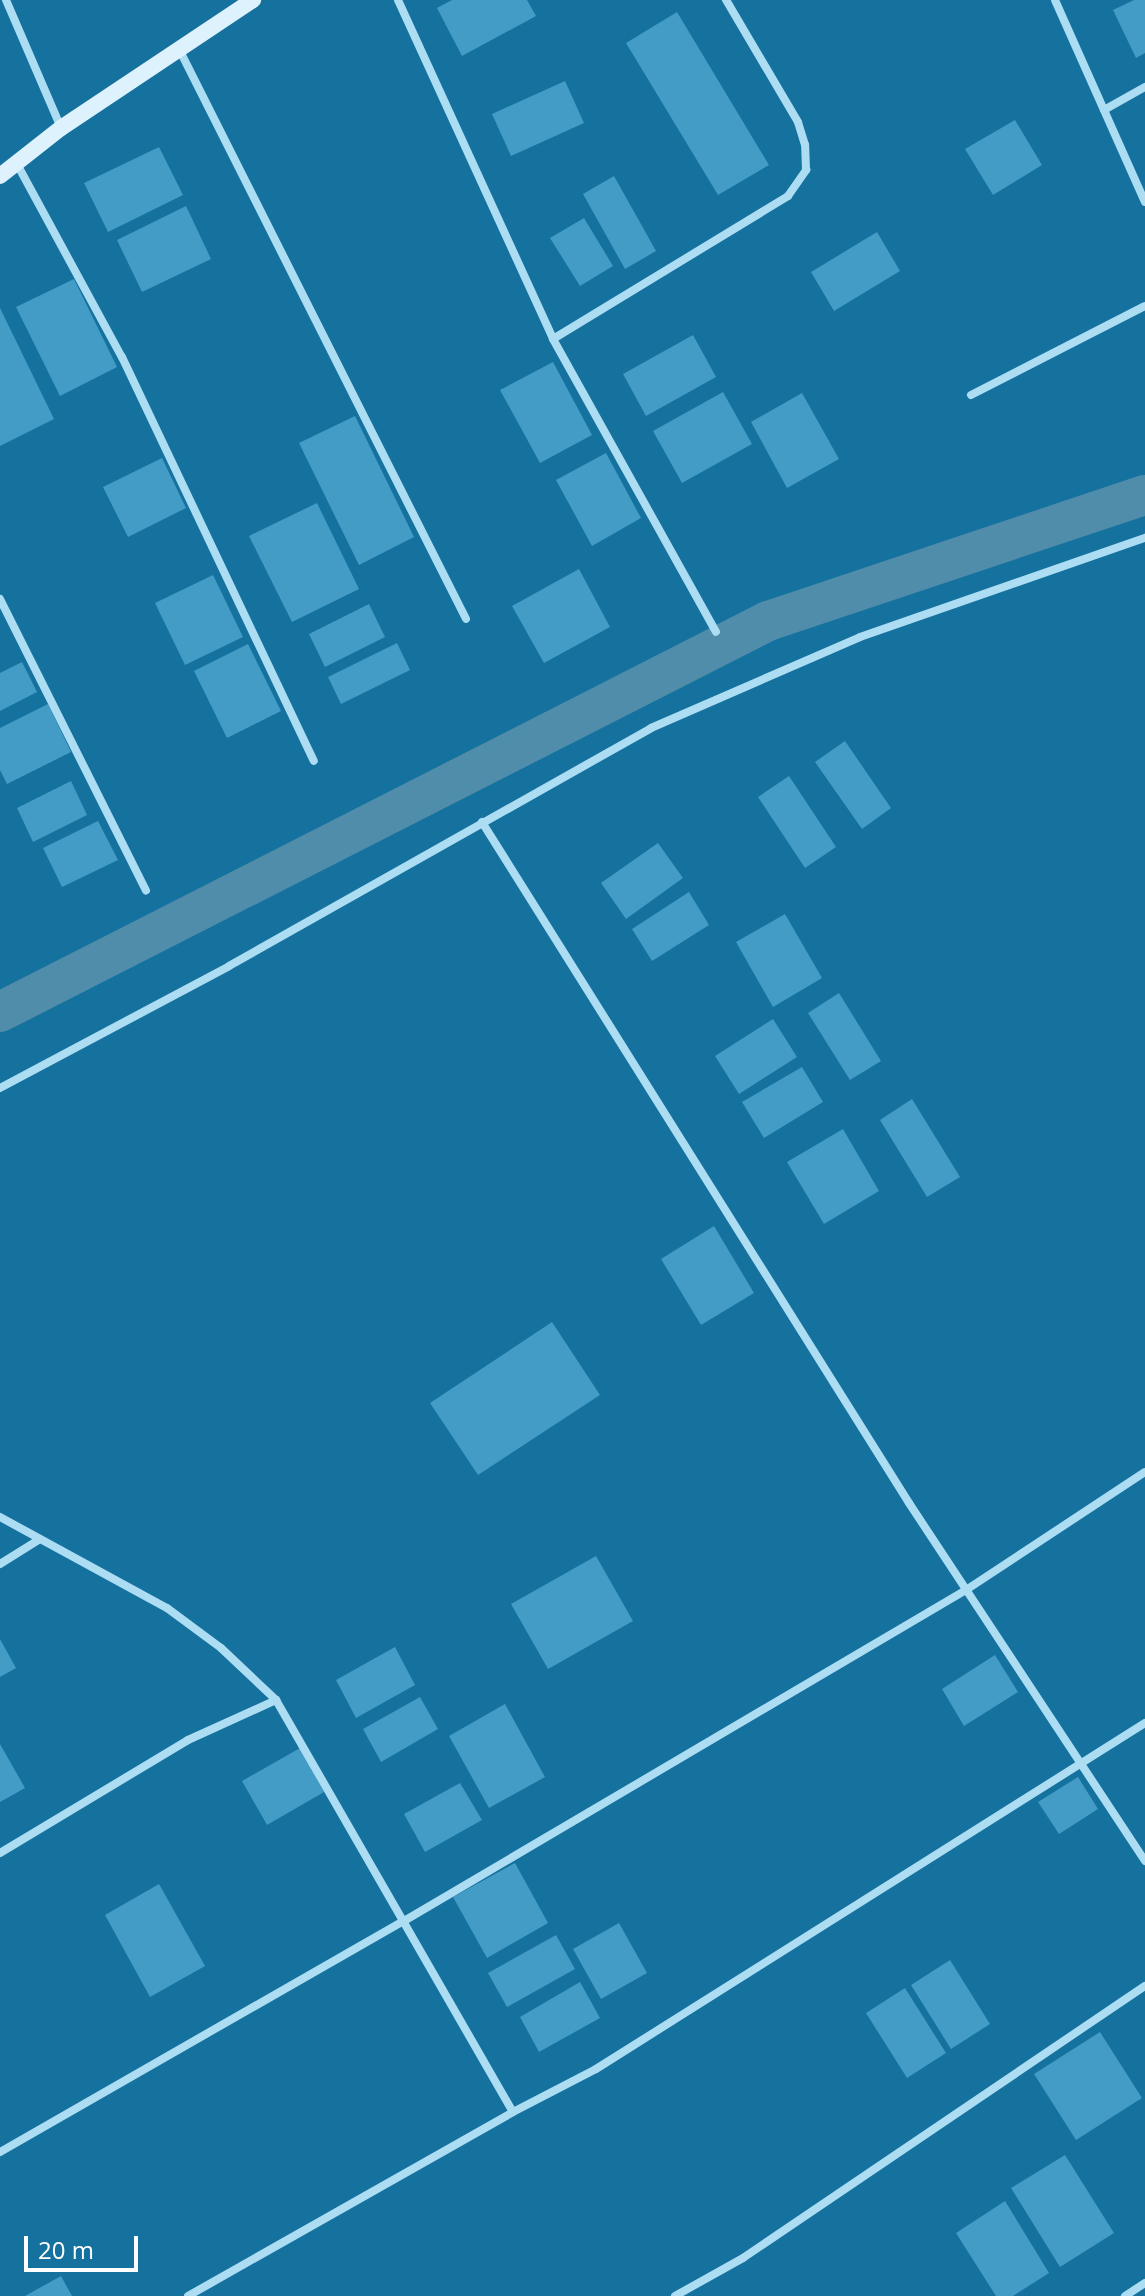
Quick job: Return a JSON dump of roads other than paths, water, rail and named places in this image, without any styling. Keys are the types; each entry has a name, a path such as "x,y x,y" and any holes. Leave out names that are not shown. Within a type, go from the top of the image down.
{"main road":[{"path":"0,176 61,128 253,0"}],"street":[{"path":"6,0 61,128"},
{"path":"398,0 553,339 716,632"},
{"path":"553,339 788,196 806,170 805,145 798,122 726,0"},
{"path":"1055,0 1145,202"},
{"path":"179,49 466,619"},
{"path":"1104,110 1145,87"},
{"path":"17,164 122,357 314,761"},
{"path":"971,395 1145,306"},
{"path":"0,1088 229,966 651,728 846,643 1145,538"},
{"path":"0,599 146,890"},
{"path":"482,822 966,1590 1145,1861"},
{"path":"0,2152 404,1921 966,1590 1145,1472"},
{"path":"0,1517 167,1608 221,1648 276,1700 513,2112"},
{"path":"0,1564 40,1539"},
{"path":"0,1853 188,1740 276,1700"},
{"path":"188,2296 513,2112 596,2069 1145,1723"},
{"path":"675,2296 743,2258 1145,1986"},
{"path":"1125,2296 1145,2283"}],"waterway":[{"path":"0,1012 768,621 1145,495"}]}
